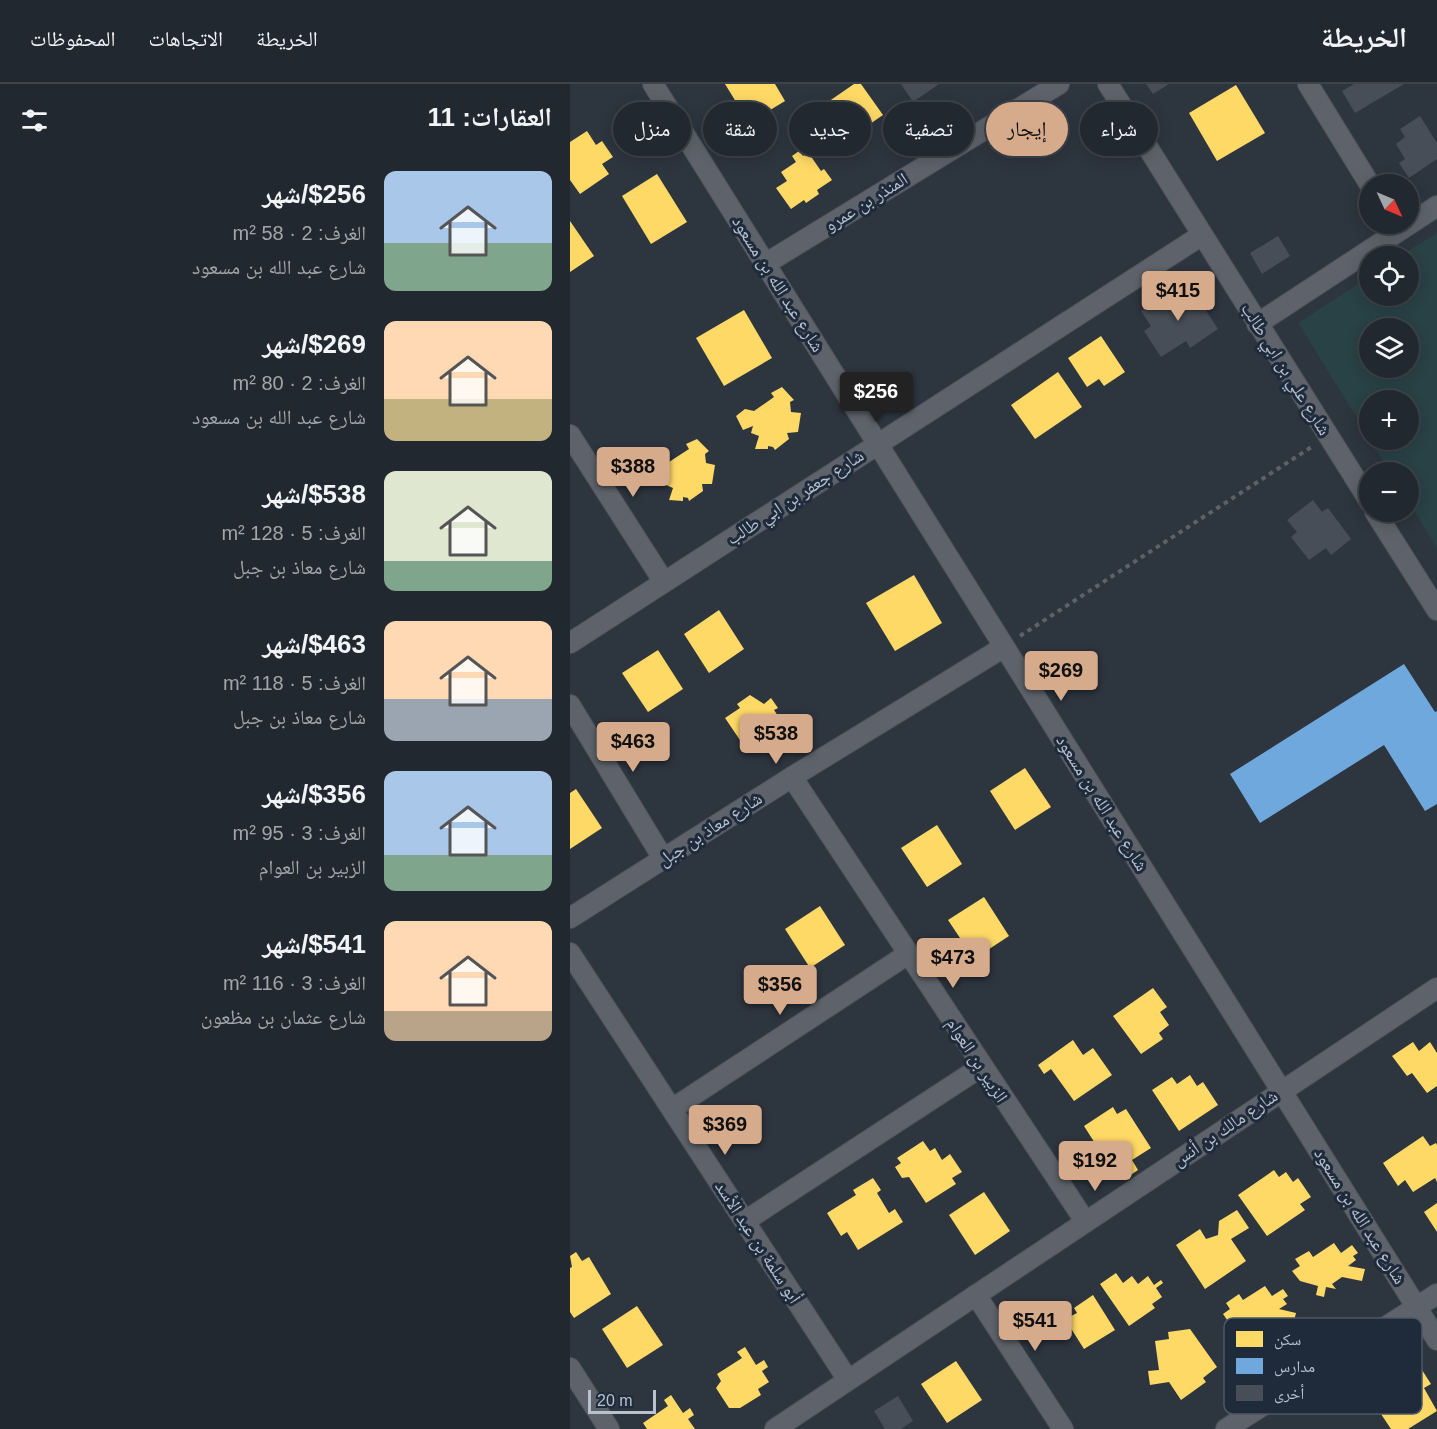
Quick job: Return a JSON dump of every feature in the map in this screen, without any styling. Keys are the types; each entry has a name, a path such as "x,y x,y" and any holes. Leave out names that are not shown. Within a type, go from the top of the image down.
{"street":[{"name":"شارع عبد الله بن مسعود","path":"653,84 1437,1340"},
{"name":"المنذر بن عمرو","path":"765,264 1059,84"},
{"name":"شارع علي بن ابي طالب","path":"1108,84 1359,485"},
{"path":"1308,84 1363,174"},
{"path":"1419,215 1437,206"},
{"path":"1257,324 1386,234"},
{"name":"شارع جعفر بن ابي طالب","path":"570,643 1202,235"},
{"path":"570,435 664,582"},
{"path":"1381,522 1437,610"},
{"name":"شارع معاذ بن جبل","path":"570,918 1004,646"},
{"path":"570,705 664,860"},
{"name":"الزبير بن العوام","path":"792,777 1085,1221"},
{"name":"أبو سلمة بن عبد الأسد","path":"570,953 848,1380"},
{"path":"672,1109 908,954"},
{"name":"شارع مالك بن أنس","path":"774,1429 1437,988"},
{"path":"745,1221 981,1066"},
{"path":"976,1294 1063,1429"},
{"path":"1400,1318 1437,1294"},
{"path":"570,1368 609,1429"},
{"path":"1226,1429 1249,1414"}],"path":[{"path":"1004,646 1328,436"}],"green space":[{"path":"1437,233 1437,548 1419,518 1419,462 1384,462 1376,450 1419,450 1419,390 1359,390 1359,421 1298,323 1359,283 1359,306 1419,306 1419,246 1416,246"}],"building: سكن":[{"path":"725,84 775,84 785,101 777,106 777,102 736,102"},
{"path":"854,84 861,84 883,115 871,123 871,102 828,102"},
{"path":"1236,85 1265,133 1217,161 1189,113"},
{"path":"587,131 596,145 602,141 613,157 602,164 609,174 580,194 570,180 570,142"},
{"path":"792,156 811,156 821,171 824,169 832,180 817,190 819,194 791,209 776,188 787,181 781,172 796,162"},
{"path":"657,174 687,222 651,244 622,196"},
{"path":"570,221 594,256 570,272"},
{"path":"744,310 772,358 724,386 696,338"},
{"path":"1101,336 1125,372 1104,386 1099,379 1087,387 1068,358"},
{"path":"1058,372 1082,407 1035,439 1011,405"},
{"path":"782,387 794,400 790,402 791,412 801,413 798,432 787,433 789,439 775,450 768,446 768,449 755,449 759,436 751,433 753,426 743,430 736,416 745,409 754,411 774,397 771,393"},
{"path":"697,439 709,451 705,454 706,463 715,465 712,484 702,484 703,491 689,501 688,498 683,497 683,501 669,500 673,488 666,485 668,478 658,481 650,468 660,461 669,462 689,449 686,444"},
{"path":"914,575 942,623 895,651 866,603"},
{"path":"719,610 744,649 709,673 684,634"},
{"path":"658,650 683,689 648,712 622,673"},
{"path":"750,695 764,704 771,698 778,708 774,710 782,722 769,731 773,736 761,744 756,738 744,746 725,718 740,708 737,704"},
{"path":"1025,768 1051,807 1015,830 990,791"},
{"path":"576,789 602,828 570,849 570,793"},
{"path":"937,825 962,864 927,887 901,848"},
{"path":"984,897 1009,936 974,959 948,920"},
{"path":"820,906 845,945 810,968 785,929"},
{"path":"1153,988 1167,1007 1160,1012 1169,1025 1159,1033 1163,1039 1141,1054 1113,1016"},
{"path":"1073,1040 1083,1055 1093,1048 1112,1075 1074,1101 1051,1069 1044,1074 1038,1065"},
{"path":"1413,1042 1419,1051 1430,1042 1437,1053 1437,1086 1427,1093 1412,1073 1407,1076 1392,1056"},
{"path":"1190,1075 1197,1086 1203,1082 1218,1105 1179,1131 1152,1090 1172,1077 1177,1084"},
{"path":"1113,1107 1117,1114 1126,1109 1151,1148 1132,1160 1138,1170 1129,1176 1108,1142 1098,1148 1084,1126"},
{"path":"1423,1136 1430,1146 1436,1143 1437,1145 1437,1182 1435,1178 1413,1192 1405,1180 1398,1186 1383,1163"},
{"path":"923,1141 930,1151 935,1148 942,1160 950,1154 962,1172 952,1178 956,1184 926,1203 909,1177 902,1178 895,1167 901,1163 897,1158"},
{"path":"1274,1170 1279,1177 1286,1172 1293,1182 1298,1178 1311,1197 1300,1204 1305,1210 1267,1236 1238,1195"},
{"path":"873,1178 881,1190 877,1193 889,1213 895,1209 903,1222 858,1250 847,1232 841,1236 827,1213 856,1195 853,1190"},
{"path":"984,1192 1010,1231 975,1255 949,1215"},
{"path":"1437,1203 1437,1232 1424,1212"},
{"path":"1237,1210 1249,1228 1231,1239 1246,1261 1205,1289 1176,1245 1200,1229 1206,1239 1218,1235 1219,1221"},
{"path":"1334,1243 1341,1253 1352,1245 1358,1253 1353,1256 1356,1260 1348,1266 1365,1269 1362,1281 1342,1277 1332,1284 1336,1289 1326,1287 1324,1297 1316,1295 1318,1286 1300,1281 1292,1271 1300,1266 1295,1259 1309,1251 1313,1257"},
{"path":"576,1252 582,1261 589,1257 611,1294 574,1318 570,1312 570,1268 572,1267 570,1256"},
{"path":"1116,1273 1123,1283 1132,1276 1138,1284 1148,1276 1154,1285 1161,1280 1163,1283 1156,1288 1162,1297 1152,1304 1155,1308 1129,1326 1100,1284"},
{"path":"1265,1286 1272,1296 1283,1289 1288,1296 1283,1299 1287,1304 1279,1309 1296,1313 1295,1318 1226,1318 1223,1314 1230,1309 1226,1303 1239,1294 1243,1300"},
{"path":"1093,1295 1115,1330 1084,1349 1065,1319 1077,1313 1074,1308"},
{"path":"637,1306 663,1345 627,1368 602,1329"},
{"path":"1190,1329 1217,1367 1203,1378 1206,1382 1181,1400 1169,1382 1150,1385 1148,1371 1159,1370 1155,1341 1169,1339 1168,1332"},
{"path":"745,1347 756,1365 764,1360 768,1367 762,1371 769,1382 758,1389 761,1395 740,1408 729,1408 716,1388 721,1381 717,1374 742,1358 737,1352"},
{"path":"956,1361 982,1400 947,1423 921,1384"},
{"path":"1422,1370 1431,1384 1424,1388 1437,1411 1408,1429 1391,1429 1381,1414 1422,1414"},
{"path":"671,1395 683,1413 690,1408 694,1415 688,1419 695,1429 647,1429 643,1423 668,1406 664,1400"}],"building: مدارس":[{"path":"1404,664 1435,712 1437,711 1437,804 1425,811 1384,745 1260,823 1230,774"}],"building: أخرى":[{"path":"901,84 939,84 913,102"},
{"path":"1146,84 1169,84 1153,94"},
{"path":"1354,84 1404,84 1355,113 1342,91"},
{"path":"1420,116 1437,143 1437,159 1415,174 1406,174 1399,163 1405,159 1396,144 1405,137 1400,129"},
{"path":"1278,236 1290,256 1262,274 1250,253"},
{"path":"1178,287 1192,289 1218,329 1190,348 1186,341 1161,357 1144,331 1151,326 1141,311 1156,301 1162,303 1175,296 1172,290"},
{"path":"1313,500 1322,512 1328,508 1351,539 1331,555 1326,548 1309,560 1291,537 1297,532 1287,520"},
{"path":"898,1396 913,1421 901,1429 885,1429 874,1411"}]}
